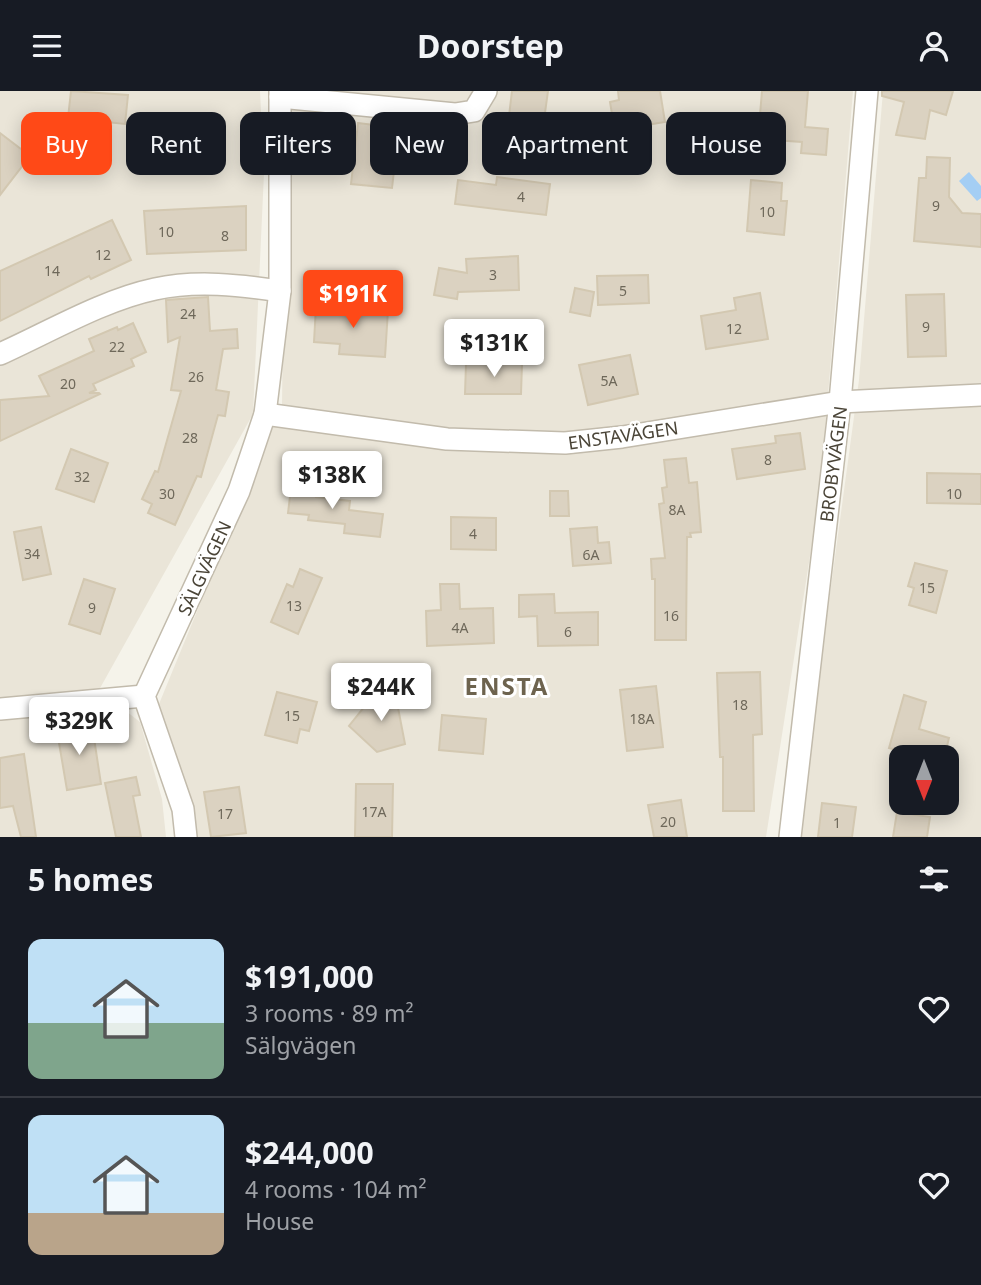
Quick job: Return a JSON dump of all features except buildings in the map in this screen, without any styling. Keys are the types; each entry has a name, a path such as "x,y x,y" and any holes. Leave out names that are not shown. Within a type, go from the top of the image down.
{"street":[{"path":"280,94 455,114 474,111 486,91"},
{"name":"BROBYVÄGEN","path":"790,837 841,402 867,91"},
{"name":"SÄLGVÄGEN","path":"144,697 239,491 265,414 280,291 280,94"},
{"path":"0,354 108,305 156,289 230,283 280,291"},
{"name":"ENSTAVÄGEN","path":"265,414 447,439 565,443 841,402 981,395"},
{"path":"0,709 144,697 183,809 186,837"}],"shaded area":[{"path":"0,91 260,91 261,112 240,112 240,175 264,175 253,414 99,690 140,722 162,799 166,837 0,837"},
{"path":"286,91 853,91 820,492 766,837 195,837 159,704 282,404 285,175 356,175 356,112 286,112"},
{"path":"883,91 981,91 981,837 797,837 859,380"}],"water":[{"path":"969,172 981,186 981,198 977,201 959,181"}],"district":[{"name":"ENSTA","path":"507,685"}]}
